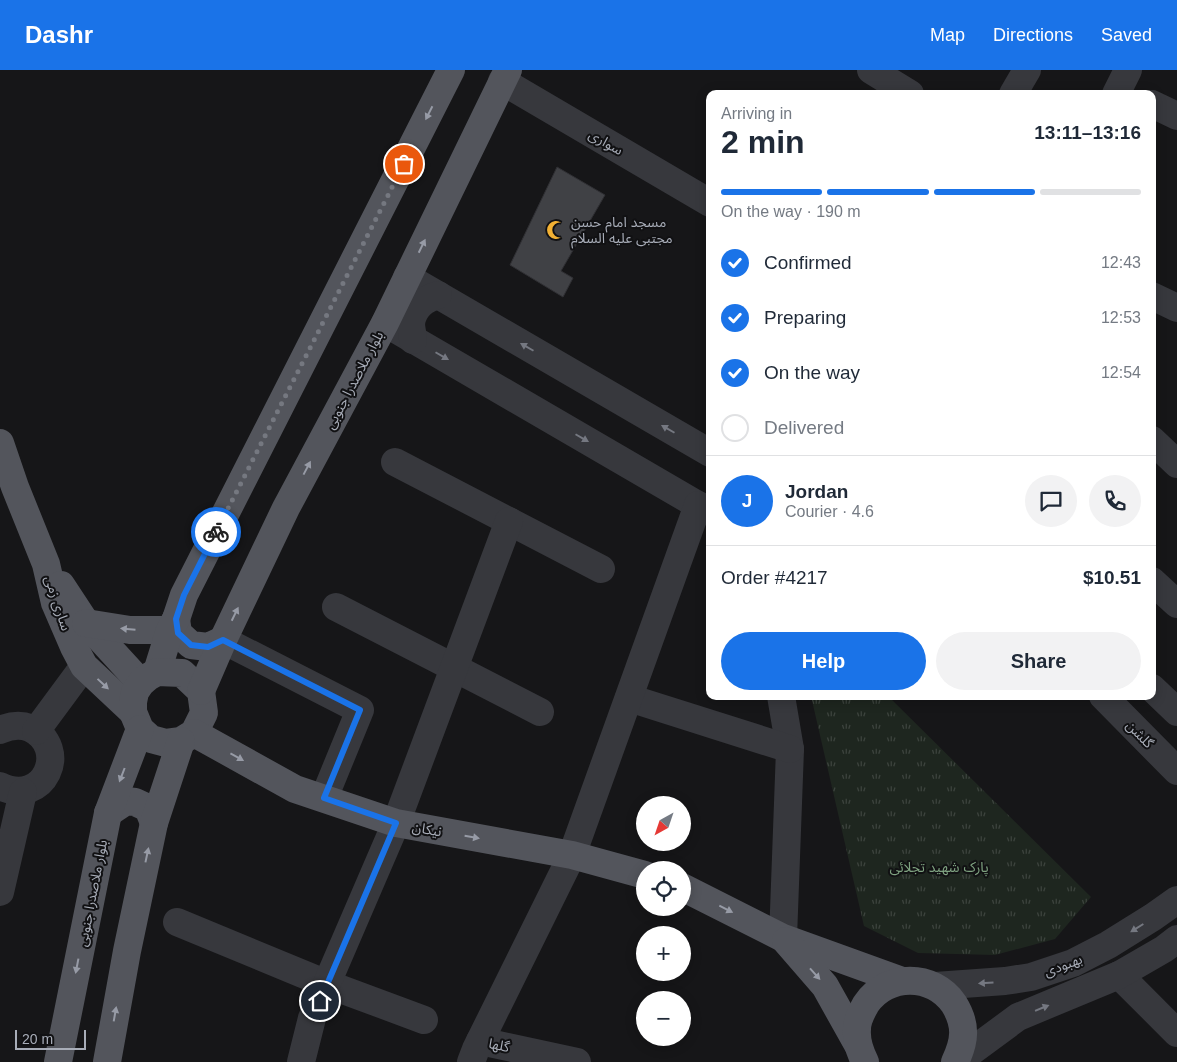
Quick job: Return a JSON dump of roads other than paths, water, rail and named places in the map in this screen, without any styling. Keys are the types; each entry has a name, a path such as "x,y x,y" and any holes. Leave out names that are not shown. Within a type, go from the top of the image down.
{"main road":[{"path":"188,737 166,743 152,739 136,721 133,702 135,692 149,678 184,595 451,70"},
{"name":"بلوار ملاصدرا جنوبی","path":"201,691 223,640 286,508 407,278 505,76"},
{"path":"0,443 46,564"},
{"name":"ساری زمی","path":"46,564 86,623 149,678"},
{"name":"ساری زمی","path":"46,564 55,603 84,666 136,721"},
{"path":"86,623 130,630 173,624"},
{"path":"173,624 178,633 191,645 208,647 223,640"},
{"path":"107,1062 127,952 154,823 188,737 204,713 201,691 182,673 149,678"},
{"name":"بلوار ملاصدرا جنوبی","path":"58,1062 108,812 136,721"},
{"name":"نیکان","path":"188,737 295,789 396,823 572,855 636,873"},
{"path":"108,812 126,801 135,802 148,808 154,823"},
{"path":"691,892 783,938 902,981"},
{"path":"783,938 826,986 863,1058"},
{"path":"863,1058 857,1028 862,1011 871,996 885,986 902,981 919,981 935,986 949,997 959,1012 964,1030 962,1047 956,1062"}],"street":[{"path":"871,70 904,90"},
{"path":"1015,90 1027,70"},
{"name":"سواری","path":"505,76 706,201"},
{"path":"1156,106 1177,116"},
{"path":"407,278 706,451"},
{"path":"414,340 411,324 414,314 418,307 431,297 438,295"},
{"path":"1156,298 1177,308"},
{"path":"384,323 704,508 629,698 572,855 476,1051"},
{"path":"1156,444 1177,464"},
{"path":"395,462 600,568"},
{"path":"301,1062 312,1018 396,823 510,521"},
{"path":"1156,585 1177,604"},
{"path":"336,607 540,712"},
{"path":"223,640 360,710 324,798"},
{"path":"36,731 84,666"},
{"path":"1156,692 1177,712"},
{"path":"629,698 790,749"},
{"path":"781,700 790,749 783,938"},
{"name":"گلشن","path":"1107,700 1177,772"},
{"path":"0,730 16,725 36,731 44,738 49,748 51,759 49,770 43,780 34,787 12,789 0,892"},
{"name":"بهبودی","path":"935,986 1005,981 1031,977 1073,963 1108,946 1153,918 1177,900"},
{"path":"177,922 327,984 424,1020"},
{"path":"956,1062 1018,1018 1119,975 1164,949 1177,939"},
{"path":"1119,975 1177,1033"},
{"name":"گلها","path":"476,1051 577,1062"}],"place":[{"name":"مسجد امام حسن مجتبی علیه السلام","path":"556,230"}],"park label":[{"name":"پارک شهید تجلائی","path":"939,867"}]}
